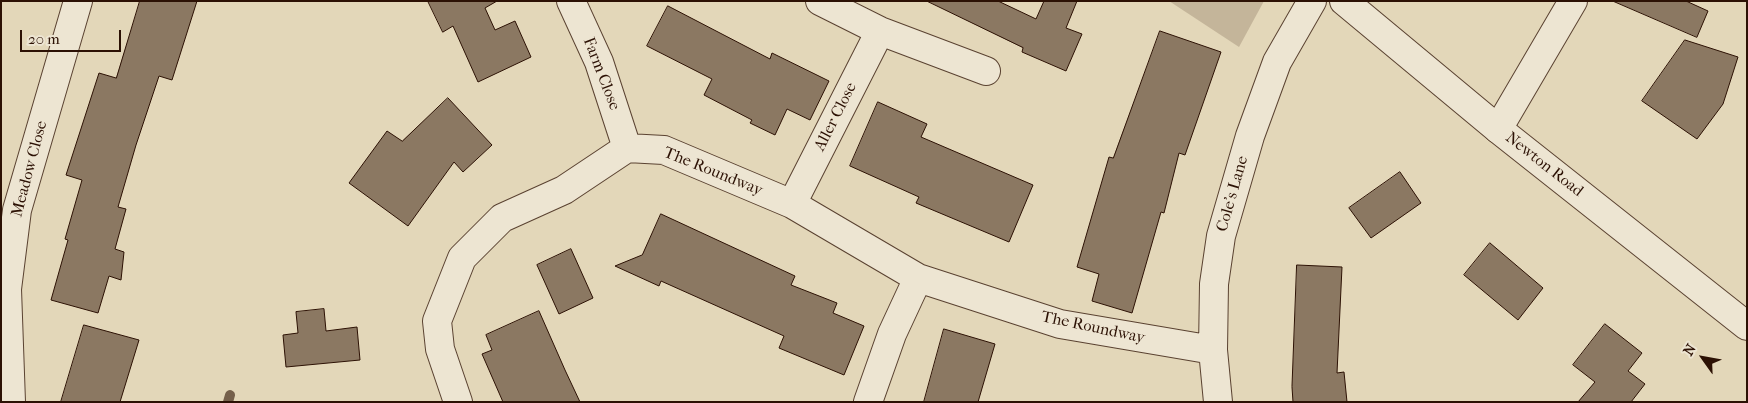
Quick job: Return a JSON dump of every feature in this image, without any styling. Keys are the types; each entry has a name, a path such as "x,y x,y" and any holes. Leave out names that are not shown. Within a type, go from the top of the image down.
{"street":[{"name":"Meadow Close","path":"11,402 7,289 17,210 78,1"},
{"name":"Farm Close","path":"570,1 599,62 627,148"},
{"path":"820,1 880,31 986,71"},
{"name":"Cole's Lane","path":"1218,402 1213,350 1214,284 1221,236 1229,202 1250,136 1277,62 1312,1"},
{"name":"Newton Road","path":"1344,1 1498,128 1747,326"},
{"path":"1498,128 1573,1"},
{"name":"Aller Close","path":"792,204 880,31"},
{"name":"The Roundway","path":"627,148 664,150 792,204 918,278 1060,324 1213,350"},
{"path":"458,402 440,349 437,321 462,258 502,218 564,190 627,148"},
{"path":"868,402 892,334 918,278"}],"shaded area":[{"path":"1169,1 1264,1 1239,47"}],"building":[{"path":"140,1 197,1 172,80 159,76 136,145 118,207 126,209 115,249 124,252 121,280 109,276 98,313 51,300 68,240 65,239 82,180 66,175 99,73 116,78"},
{"path":"428,1 497,1 485,8 495,30 515,21 531,57 478,82 453,26 443,32"},
{"path":"927,1 998,1 1036,19 1044,1 1077,1 1066,28 1082,34 1066,71 1022,52 1023,48"},
{"path":"1613,1 1686,1 1708,11 1697,37"},
{"path":"668,6 770,59 772,53 829,81 810,120 787,109 775,135 750,123 752,120 704,95 712,79 647,46"},
{"path":"1160,31 1221,52 1185,155 1179,153 1164,213 1161,212 1132,313 1092,301 1099,274 1077,267 1109,157 1113,158"},
{"path":"1685,40 1738,57 1723,104 1697,139 1642,101"},
{"path":"448,98 492,145 463,172 454,162 408,226 349,183 387,131 402,141"},
{"path":"878,102 927,124 921,137 1033,185 1009,242 916,203 919,197 850,166"},
{"path":"1400,172 1421,203 1371,238 1349,208"},
{"path":"661,214 795,276 791,285 837,303 833,313 864,326 844,375 779,348 784,336 661,281 659,286 615,266 642,255"},
{"path":"1490,243 1543,288 1518,320 1464,275"},
{"path":"571,249 593,298 559,314 537,265"},
{"path":"1297,265 1342,267 1337,373 1344,372 1347,402 1293,402"},
{"path":"324,309 326,331 357,327 360,360 286,367 283,335 298,333 296,312"},
{"path":"539,311 580,402 503,402 482,354 492,350 486,335"},
{"path":"1605,324 1642,353 1628,371 1645,384 1631,402 1578,402 1595,382 1573,365"},
{"path":"84,325 139,340 120,402 61,402"},
{"path":"944,329 995,344 978,402 924,402"}],"waterway":[{"path":"228,402 230,395"}]}
